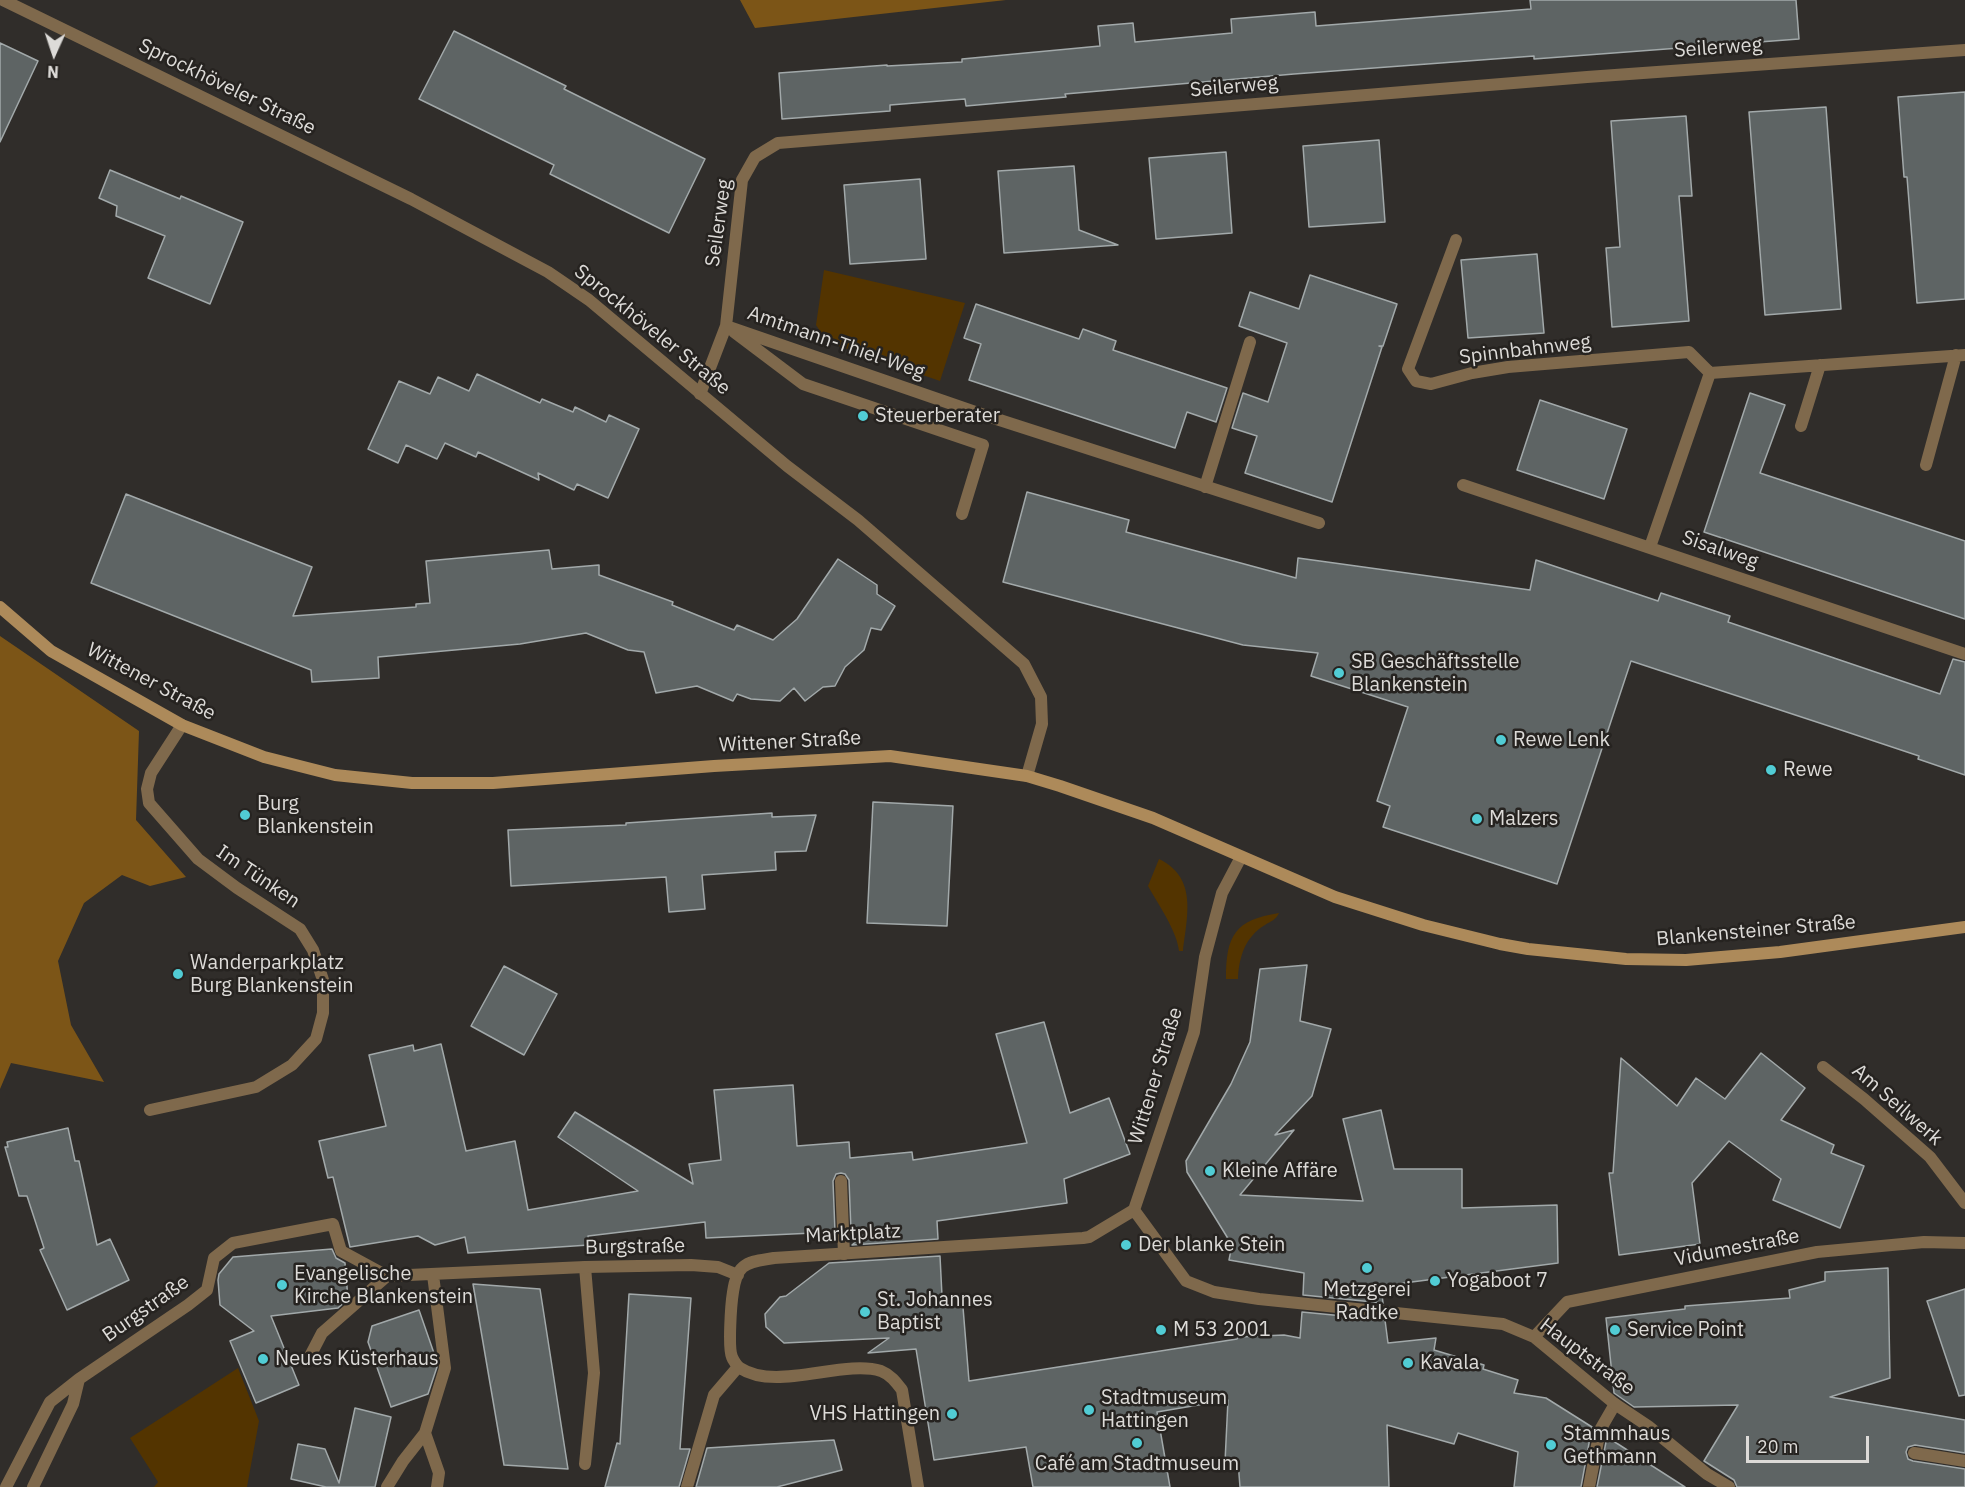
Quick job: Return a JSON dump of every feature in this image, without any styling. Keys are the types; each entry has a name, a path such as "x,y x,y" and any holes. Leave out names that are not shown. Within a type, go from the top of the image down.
{"main road":[{"name":"Wittener Straße","path":"0,607 51,651 182,725 264,757 335,775 412,783 493,783 726,765 890,756 1027,776 1153,818 1240,857"},
{"name":"Blankensteiner Straße","path":"1240,857 1335,897 1433,928 1528,949 1626,959 1686,960 1780,952 1965,927"}],"street":[{"name":"Sprockhöveler Straße","path":"3,0 411,199 548,272 590,300 700,394 858,520 1024,664 1041,698 1042,724 1027,776"},
{"name":"Seilerweg","path":"700,394 726,326 742,180 755,157 778,143 1587,77 1965,50"},
{"name":"Spinnbahnweg","path":"1456,240 1408,369 1416,381 1431,384 1508,367 1689,352 1710,373"},
{"name":"Amtmann-Thiel-Weg","path":"726,326 981,414 1319,523"},
{"name":"Amtmann-Thiel-Weg","path":"726,326 803,384 983,445 962,514"},
{"path":"1205,488 1250,342"},
{"path":"1650,547 1710,373 1961,355 1926,465"},
{"path":"1802,426 1820,365"},
{"name":"Sisalweg","path":"1463,485 1965,654"},
{"name":"Im Tünken","path":"150,1110 256,1087 292,1065 316,1040 323,1013 323,980 313,950 300,929 237,888 198,859 149,803 147,789 151,773 182,725"},
{"name":"Wittener Straße","path":"1134,1210 1194,1032 1205,957 1222,893 1240,857"},
{"name":"Am Seilwerk","path":"1823,1067 1864,1099 1930,1157 1965,1203"},
{"path":"841,1181 844,1254"},
{"name":"Marktplatz","path":"738,1275 743,1268 753,1262 774,1258 1089,1237 1134,1210"},
{"name":"Hauptstraße","path":"1134,1210 1186,1281 1214,1292 1259,1299 1503,1324 1533,1337 1615,1404 1648,1426 1707,1474 1729,1487"},
{"name":"Burgstraße","path":"6,1487 50,1402 79,1379 207,1290 214,1257 233,1243 333,1224 341,1251 387,1276 585,1267 700,1266 718,1267 738,1275"},
{"name":"Vidumestraße","path":"1533,1337 1567,1302 1817,1252 1923,1242 1965,1243"},
{"path":"585,1267 594,1373 585,1464"},
{"path":"387,1487 425,1433 445,1368 433,1275"},
{"path":"738,1275 733,1291 731,1356 738,1367 754,1374 771,1377 862,1369 881,1371 892,1377 902,1390 918,1487"},
{"path":"308,1360 322,1333 387,1276"},
{"path":"687,1487 714,1395 738,1367"},
{"path":"33,1487 73,1404 79,1379"},
{"path":"1589,1487 1600,1430 1615,1404"},
{"path":"425,1433 439,1473 437,1487"},
{"path":"1914,1453 1965,1461"}],"shaded area":[{"path":"740,0 1006,0 755,28"},
{"path":"824,270 965,303 940,381 827,342 816,325"},
{"path":"0,636 139,731 136,820 186,877 150,886 122,875 84,903 58,961 71,1025 104,1082 11,1063 0,1089"},
{"path":"1159,859 1180,876 1185,887 1187,912 1183,951 1179,951 1171,926 1148,886"},
{"path":"1279,913 1275,919 1252,935 1244,948 1238,979 1226,979 1228,951 1236,932 1252,920"},
{"path":"238,1368 259,1421 247,1487 154,1487 158,1482 130,1438"}],"building":[{"path":"1530,0 1796,0 1799,39 1294,74 1065,94 1066,97 966,106 965,99 890,105 890,111 782,119 779,73 962,62 962,59 1100,46 1098,26 1133,23 1135,42 1232,33 1231,19 1315,12 1316,26 1531,9"},
{"path":"454,31 566,86 564,89 705,159 669,233 550,174 554,165 419,99"},
{"path":"0,43 38,61 0,142"},
{"path":"1965,92 1965,299 1917,303 1898,97"},
{"path":"1826,107 1841,309 1765,315 1749,112"},
{"path":"1686,116 1692,196 1679,196 1689,321 1612,327 1606,248 1620,247 1611,121"},
{"path":"1379,140 1385,222 1309,227 1303,146"},
{"path":"1226,152 1232,233 1156,239 1149,158"},
{"path":"1074,166 1079,230 1118,245 1004,253 998,171"},
{"path":"110,170 243,222 210,304 148,278 165,236 116,216 117,206 99,198"},
{"path":"920,179 926,259 850,264 844,185"},
{"path":"1537,254 1544,333 1468,338 1461,260"},
{"path":"1310,275 1397,304 1383,346 1379,346 1382,347 1332,502 1245,473 1257,436 1232,428 1243,393 1268,402 1287,343 1239,326 1250,292 1299,309"},
{"path":"976,304 1079,339 1083,329 1116,341 1113,350 1227,388 1216,422 1187,412 1175,448 969,380 981,344 964,338"},
{"path":"477,374 540,403 542,399 573,412 575,407 606,422 609,415 639,429 608,498 577,484 574,490 538,473 539,480 478,452 476,457 445,443 437,459 406,445 398,463 368,449 399,381 430,394 438,377 469,391"},
{"path":"1750,393 1785,405 1760,473 1965,541 1965,619 1704,532"},
{"path":"1540,400 1627,429 1604,499 1517,470"},
{"path":"1027,492 1129,520 1126,532 1296,578 1298,558 1530,590 1536,560 1658,601 1661,593 1730,616 1728,622 1940,694 1953,659 1965,662 1965,775 1918,759 1919,756 1631,661 1557,884 1383,827 1390,806 1377,801 1408,707 1311,676 1318,653 1243,645 1003,582"},
{"path":"126,494 312,567 293,616 416,607 416,604 430,603 426,561 549,550 552,569 599,565 599,575 673,602 672,605 734,630 737,625 773,640 797,619 838,559 877,585 877,594 895,606 881,630 871,628 864,650 845,667 835,686 823,687 805,701 794,688 780,701 751,699 737,694 733,701 697,686 656,693 644,652 628,650 586,633 520,644 378,657 379,678 312,682 311,670 91,583"},
{"path":"873,802 953,806 947,926 867,923"},
{"path":"772,813 772,817 816,815 806,851 775,852 776,870 702,875 705,909 669,912 666,877 511,886 508,830 626,825 626,823"},
{"path":"1307,965 1300,1021 1331,1029 1312,1096 1275,1135 1294,1130 1240,1195 1363,1201 1343,1119 1381,1110 1394,1169 1462,1169 1462,1208 1557,1205 1558,1263 1381,1286 1383,1303 1303,1295 1304,1273 1229,1260 1232,1245 1187,1172 1186,1161 1231,1084 1250,1042 1260,969"},
{"path":"504,966 557,994 524,1055 471,1026"},
{"path":"1044,1022 1070,1113 1109,1098 1130,1154 1064,1179 1067,1203 937,1221 938,1239 852,1245 870,1229 851,1231 849,1180 845,1174 841,1173 836,1174 833,1181 835,1232 706,1238 705,1222 588,1236 589,1245 468,1253 465,1237 435,1245 418,1236 350,1247 333,1177 328,1178 319,1141 386,1126 369,1055 413,1045 414,1051 441,1044 466,1151 515,1141 528,1210 638,1191 558,1137 575,1112 693,1184 689,1164 721,1160 714,1090 793,1085 797,1146 849,1142 850,1158 912,1152 913,1160 1027,1143 996,1034"},
{"path":"1761,1053 1805,1088 1781,1120 1834,1145 1831,1153 1864,1166 1840,1228 1773,1200 1781,1179 1729,1141 1692,1183 1700,1244 1619,1255 1609,1173 1613,1173 1621,1058 1677,1106 1696,1078 1725,1099"},
{"path":"68,1128 75,1161 79,1161 97,1245 110,1239 129,1280 67,1310 40,1250 44,1248 27,1196 19,1196 5,1147 8,1147 7,1142"},
{"name":"Evangelische Kirche Blankenstein","path":"332,1249 336,1258 345,1263 348,1299 338,1308 271,1316 299,1385 256,1403 230,1341 254,1331 220,1305 219,1274 233,1257"},
{"path":"940,1256 942,1296 962,1295 969,1381 1237,1339 1238,1337 1284,1335 1300,1338 1302,1312 1385,1320 1388,1343 1436,1338 1434,1350 1484,1365 1483,1369 1518,1380 1514,1393 1546,1398 1592,1427 1581,1487 1514,1487 1518,1452 1458,1433 1454,1444 1387,1425 1389,1487 1240,1487 1238,1461 1225,1462 1228,1400 1157,1412 1170,1487 1033,1487 1026,1447 934,1460 916,1349 868,1353 889,1338 784,1343 766,1327 765,1314 780,1297 786,1296 829,1263"},
{"path":"1888,1268 1890,1378 1830,1397 1965,1420 1965,1453 1915,1445 1908,1447 1906,1452 1908,1459 1913,1461 1965,1469 1965,1487 1737,1487 1734,1480 1704,1461 1738,1405 1634,1407 1614,1393 1606,1318 1685,1309 1685,1306 1790,1298 1789,1290 1825,1281 1825,1272"},
{"path":"473,1284 540,1289 568,1469 504,1465"},
{"path":"1965,1289 1965,1395 1959,1396 1927,1301"},
{"path":"629,1294 691,1298 680,1449 690,1449 679,1487 605,1487 617,1443 620,1444"},
{"path":"419,1310 437,1367 428,1394 391,1407 368,1342 372,1326"},
{"path":"355,1408 391,1417 375,1487 326,1487 291,1479 298,1444 325,1449 339,1483"},
{"path":"1607,1437 1685,1487 1597,1487"},
{"path":"834,1440 842,1470 777,1487 696,1487 707,1448"}],"place":[{"name":"Steuerberater","path":"863,416"},
{"name":"SB Geschäftsstelle Blankenstein","path":"1339,673"},
{"name":"Rewe Lenk","path":"1501,740"},
{"name":"Rewe","path":"1771,770"},
{"name":"Burg Blankenstein","path":"245,815"},
{"name":"Malzers","path":"1477,819"},
{"name":"Wanderparkplatz Burg Blankenstein","path":"178,974"},
{"name":"Kleine Affäre","path":"1210,1171"},
{"name":"Der blanke Stein","path":"1126,1245"},
{"name":"Metzgerei Radtke","path":"1367,1268"},
{"name":"Yogaboot 7","path":"1435,1281"},
{"name":"Evangelische Kirche Blankenstein","path":"282,1285"},
{"name":"St. Johannes Baptist","path":"865,1312"},
{"name":"M 53 2001","path":"1161,1330"},
{"name":"Service Point","path":"1615,1330"},
{"name":"Neues Küsterhaus","path":"263,1359"},
{"name":"Kavala","path":"1408,1363"},
{"name":"Stadtmuseum Hattingen","path":"1089,1410"},
{"name":"VHS Hattingen","path":"952,1414"},
{"name":"Café am Stadtmuseum","path":"1137,1443"},
{"name":"Stammhaus Gethmann","path":"1551,1445"}]}
